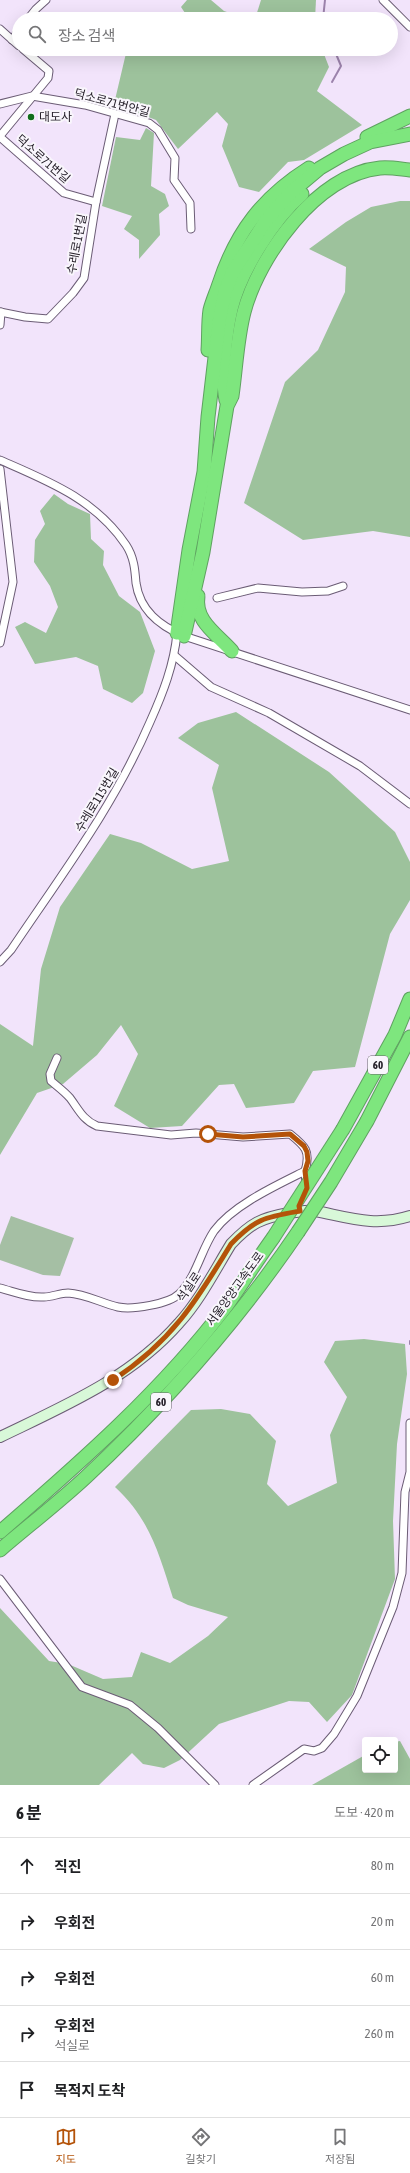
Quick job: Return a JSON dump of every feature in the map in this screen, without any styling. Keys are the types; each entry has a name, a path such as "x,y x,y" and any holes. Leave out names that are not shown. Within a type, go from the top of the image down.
{"highway":[{"path":"208,416 207,362 210,310 224,270 243,229 266,202 292,179 335,152 410,116"},
{"path":"181,634 189,550 204,472 208,416 225,293 232,273 265,222 289,194 320,168 344,154 370,142 410,134"},
{"path":"227,406 224,390 231,309 242,280 264,240 297,198 321,178 350,160 374,150 410,142"},
{"path":"181,634 198,574 227,406 232,396 244,312 255,281 284,233 302,212 323,193 344,180 378,168 410,170"},
{"path":"198,574 200,582 196,608 208,628 232,651"},
{"name":"서울양양고속도로","path":"0,1532 75,1467 139,1404 226,1306 273,1238 343,1128 395,1034 410,999"},
{"name":"서울양양고속도로","path":"0,1550 85,1478 138,1426 212,1346 269,1274 331,1182 367,1121 410,1037"}],"main road":[{"name":"석실로","path":"0,1437 126,1372 161,1343 180,1322 231,1244 241,1234 266,1217 300,1211 315,1211 355,1221 383,1222 410,1216"}],"street":[{"path":"34,12 46,0"},
{"path":"383,0 395,12"},
{"path":"398,15 410,27"},
{"path":"0,30 12,40"},
{"path":"0,136 48,78 49,71 31,56"},
{"name":"덕소로71번안길","path":"0,104 32,96 85,105 148,123 158,130 175,158 174,180 190,203 191,229"},
{"name":"수레로1번길","path":"1,312 25,317 48,319 73,294 84,278 96,202 115,114"},
{"name":"덕소로71번길","path":"0,136 64,193 96,202"},
{"path":"0,325 1,312"},
{"path":"0,460 68,490 102,517 127,546 136,568 137,589 147,612 161,624 181,634 410,710"},
{"path":"0,469 13,582 0,643"},
{"path":"217,598 258,588 302,592 328,591 343,586"},
{"name":"수레로115번길","path":"0,962 11,950 93,830 118,789 155,712 175,656 181,634"},
{"path":"175,656 211,687 269,713 360,766 410,804"},
{"path":"57,1058 50,1074 51,1081 70,1097 80,1114 87,1122 104,1127 171,1135 196,1133 243,1137 290,1134 304,1146 307,1152 308,1161 305,1171 307,1188 299,1206 300,1211"},
{"path":"0,1288 35,1297 68,1293 95,1298 119,1307 139,1306 169,1301 179,1295 186,1285 206,1243 225,1219 237,1210 305,1171"},
{"path":"253,1785 304,1749 314,1751 322,1748 334,1734 357,1696 393,1607 402,1573 405,1492 410,1472 410,1423"},
{"path":"0,1579 82,1687 130,1705 158,1728 215,1785"}],"green space":[{"path":"187,0 211,0 227,12 184,12 181,7"},
{"path":"261,0 316,0 315,12 257,12"},
{"path":"125,56 325,56 329,67 317,91 362,125 304,160 288,162 259,192 239,187 222,146 228,124 217,112 178,149 156,120 114,104"},
{"path":"146,128 154,133 151,186 165,194 169,206 159,214 160,235 139,259 139,240 124,229 132,216 102,206 116,137 140,140"},
{"path":"400,201 410,201 410,537 373,531 303,540 244,503 285,382 318,350 345,292 346,267 309,249 346,222 371,207"},
{"path":"54,494 68,504 90,514 91,539 104,551 103,565 119,596 140,612 155,651 143,693 132,703 103,689 98,666 76,657 35,664 15,627 25,622 46,633 58,607 50,586 34,562 35,540 45,524 40,511"},
{"path":"236,712 329,772 395,832 410,862 410,900 390,934 355,1067 313,1071 294,1103 246,1108 234,1084 219,1085 182,1126 150,1128 114,1106 138,1054 121,1025 97,1055 63,1084 37,1093 0,1155 0,1024 33,1046 41,969 60,907 110,834 141,843 192,869 229,861 212,788 219,765 178,738 198,723"},
{"path":"11,1216 74,1238 60,1276 43,1275 0,1260 0,1245"},
{"path":"364,1339 405,1344 407,1374 397,1444 393,1521 395,1579 352,1695 327,1722 309,1702 289,1701 219,1724 180,1760 164,1768 143,1764 132,1753 99,1785 0,1785 0,1608 49,1661 68,1664 103,1679 132,1677 141,1652 170,1663 208,1636 228,1617 188,1605 173,1598 152,1538 137,1512 115,1487 191,1410 221,1409 250,1414 276,1441 267,1484 288,1506 337,1483 330,1435 347,1397 324,1362 335,1341"},
{"path":"398,1741 400,1741 410,1759 410,1785 312,1785 362,1757 362,1773 398,1773"}],"waterway":[{"path":"324,12 325,0"},
{"path":"332,82 341,66 337,56"}],"place":[{"name":"대도사","path":"31,117"}],"route":[{"path":"113,1380 126,1372 161,1343 180,1322 197,1299 231,1244 241,1234 266,1217 300,1211 299,1206 307,1188 305,1171 308,1161 307,1152 304,1146 290,1134 284,1133 243,1137 208,1134"}]}
